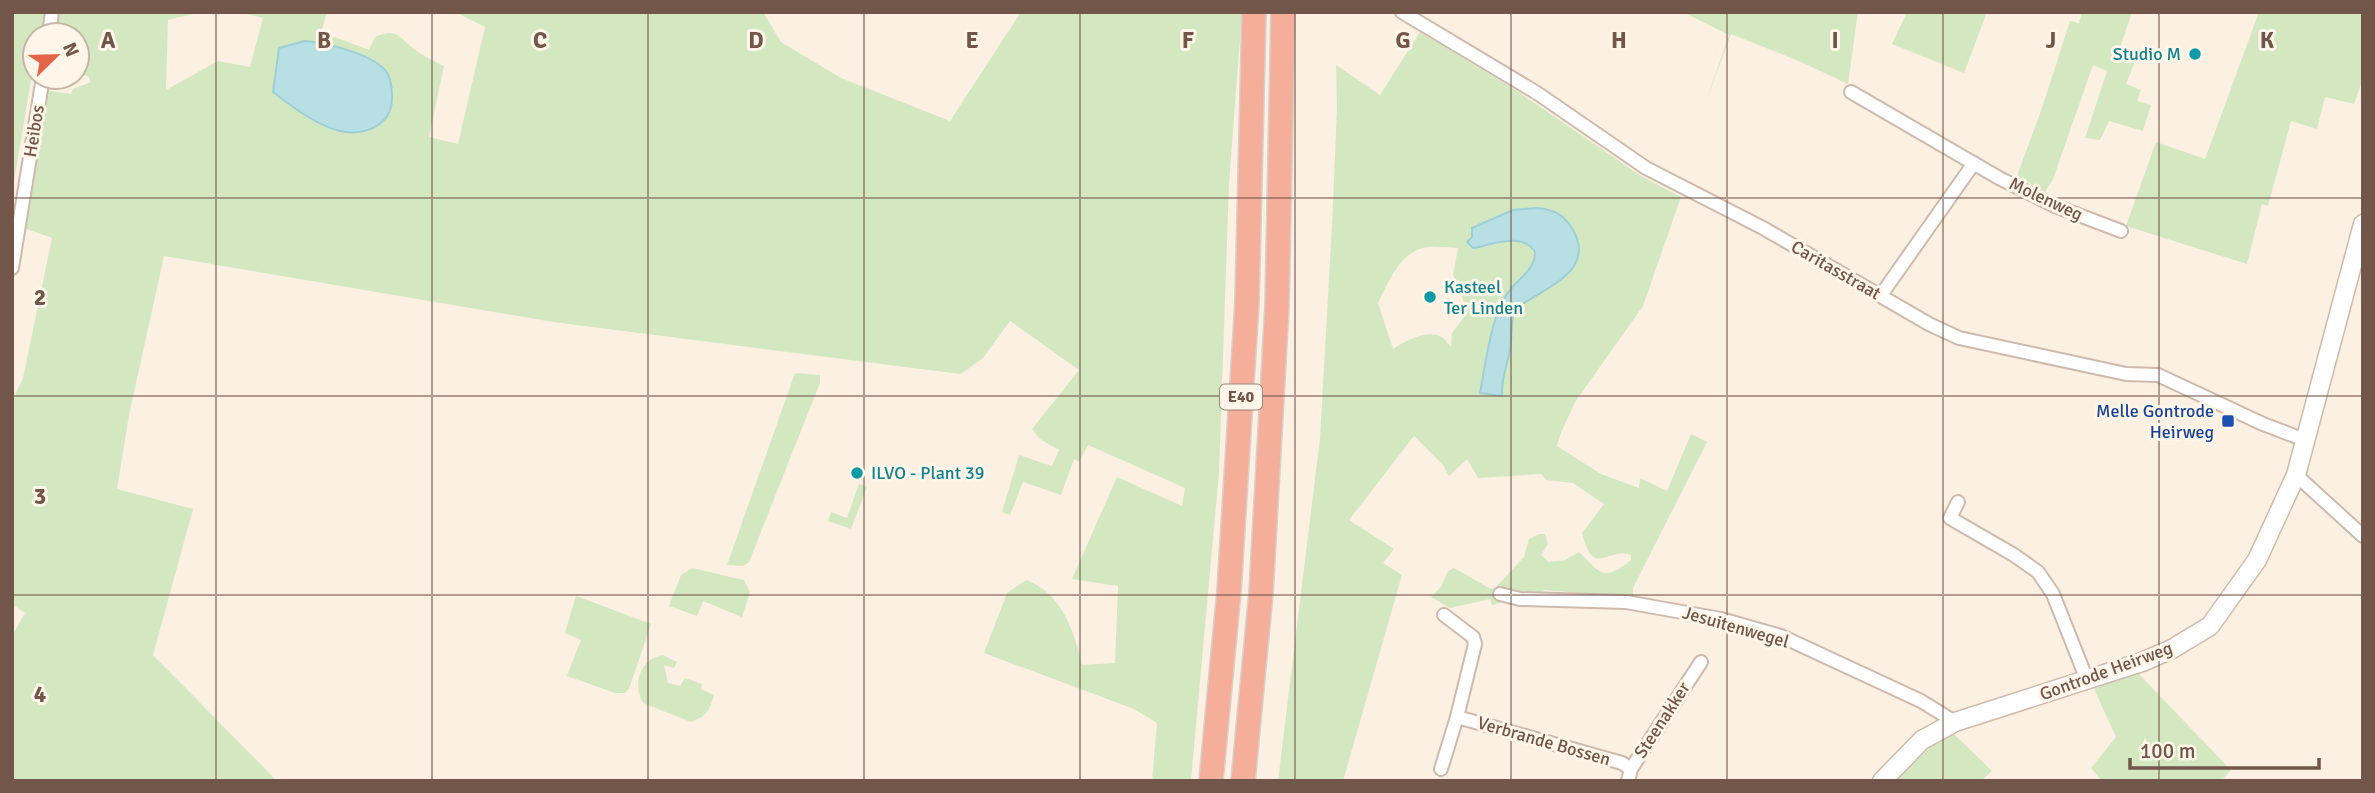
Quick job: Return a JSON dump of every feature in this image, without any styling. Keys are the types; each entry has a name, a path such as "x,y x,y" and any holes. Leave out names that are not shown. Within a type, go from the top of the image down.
{"highway":[{"name":"E40","path":"1211,781 1229,591 1247,302 1254,12"},
{"name":"E40","path":"1243,781 1261,593 1276,320 1283,12"}],"street":[{"name":"Caritasstraat","path":"1402,12 1537,93 1646,168 1763,228 1929,324 1959,338 2126,374 2158,375 2263,424 2305,440"},
{"name":"Heibos","path":"12,268 41,91"},
{"name":"Molenweg","path":"1851,92 2055,206 2121,231"},
{"path":"1881,295 1974,163"},
{"name":"Gontrode Heirweg","path":"1882,781 1922,740 1955,722 2142,662 2172,649 2210,626 2257,560 2296,475 2363,223"},
{"path":"2296,475 2363,537"},
{"path":"1958,502 1950,518 2038,572 2053,594 2087,680"},
{"name":"Jesuitenwegel","path":"1500,594 1520,599 1626,602 1721,619 1781,636 1921,701 1955,722"},
{"name":"Verbrande Bossen","path":"1441,769 1475,644 1474,637 1444,615"},
{"name":"Steenakker","path":"1629,775 1701,662"},
{"name":"Verbrande Bossen","path":"1457,717 1622,763 1629,775"}],"green space":[{"path":"12,12 201,12 168,20 166,90 218,61 250,67 263,18 239,12 327,12 321,32 369,50 375,37 393,33 421,54 444,66 429,137 458,144 485,27 455,12 763,12 781,42 841,78 950,121 1021,12 1242,12 1229,184 1219,472 1191,781 1152,781 1157,723 1134,709 984,653 1007,593 1026,580 1049,594 1057,604 1075,639 1082,665 1115,663 1118,586 1072,579 1117,477 1182,506 1185,488 1088,445 1079,462 1074,459 1061,495 1023,482 1010,515 1002,512 1019,455 1052,466 1059,450 1040,439 1032,429 1079,370 1010,321 983,358 961,374 553,322 164,256 129,415 117,489 193,509 153,655 277,781 12,781 12,636 25,613 12,604 12,401 23,378 52,238 24,228 46,91 71,94 72,91 91,91 91,21 21,21 21,91 29,91 12,193","holes":["321,42 380,65 391,96 392,108 383,122 366,130 352,132 338,130 310,118 273,92"]},
{"path":"1683,12 1858,12 1848,84 1731,34 1706,102 1729,35"},
{"path":"1907,12 1987,12 1964,73 1892,44"},
{"path":"2082,12 2132,12 2120,48 2138,54 2126,84 2141,90 2137,101 2151,105 2143,131 2109,121 2100,140 2085,138 2107,71 2093,65 2053,179 2045,192 2017,176 2070,21 2079,23"},
{"path":"2259,12 2363,12 2363,78 2354,104 2325,97 2317,129 2291,121 2268,206 2262,204 2247,264 2126,226 2156,142 2205,159"},
{"path":"1420,32 1520,93 1641,176 1681,197 1643,306 1575,402 1557,446 1601,474 1639,488 1640,478 1667,491 1691,434 1707,442 1633,588 1633,598 1545,590 1492,605 1490,599 1450,608 1431,597 1441,587 1448,571 1454,568 1491,589 1496,587 1524,557 1529,539 1539,534 1545,534 1548,544 1541,555 1549,562 1565,560 1579,552 1598,570 1608,573 1631,560 1631,555 1622,553 1596,558 1591,555 1582,533 1604,504 1573,483 1546,480 1541,474 1478,478 1467,459 1449,476 1443,465 1414,436 1349,520 1394,549 1383,563 1402,575 1343,781 1278,781 1320,438 1332,225 1336,65 1380,95","holes":["1536,208 1557,213 1569,223 1578,244 1578,257 1562,278 1514,310 1502,395 1481,393 1489,343 1500,306 1505,296 1532,265 1535,252 1530,246 1518,241 1483,247 1467,242 1472,237 1472,228 1513,210","1423,248 1458,248 1453,275 1468,312 1452,333 1451,347 1443,338 1431,334 1404,342 1393,349 1378,303 1386,287 1407,256"]},
{"path":"795,373 820,375 820,383 749,562 743,566 727,565"},
{"path":"859,484 867,487 851,529 828,521 831,512 847,518"},
{"path":"692,568 744,580 750,592 742,617 703,601 697,616 669,606 681,575"},
{"path":"576,596 651,624 629,689 625,693 615,693 567,676 581,640 565,633"},
{"path":"663,655 677,662 674,668 664,665 668,683 680,686 685,678 702,684 701,689 714,695 709,709 701,717 691,722 643,703 638,688 640,673 655,657"},
{"path":"2134,669 2231,770 2221,781 2102,781 2091,768 2116,737 2094,689"},
{"path":"1953,733 1992,771 1981,781 1894,781 1933,745"}],"water":[{"path":"304,41 347,50 369,59 385,70 391,82 392,96 391,107 381,123 364,131 333,129 294,108 273,92 279,48"},
{"path":"1536,208 1557,213 1569,223 1578,244 1578,257 1563,278 1514,310 1502,396 1480,393 1489,344 1500,307 1532,265 1535,252 1523,242 1498,242 1473,248 1467,242 1472,237 1472,228 1513,210"}],"place":[{"name":"Studio M","path":"2195,54"},
{"name":"Kasteel Ter Linden","path":"1430,297"},
{"name":"Melle Gontrode Heirweg","path":"2228,421"},
{"name":"ILVO - Plant 39","path":"857,473"}]}
